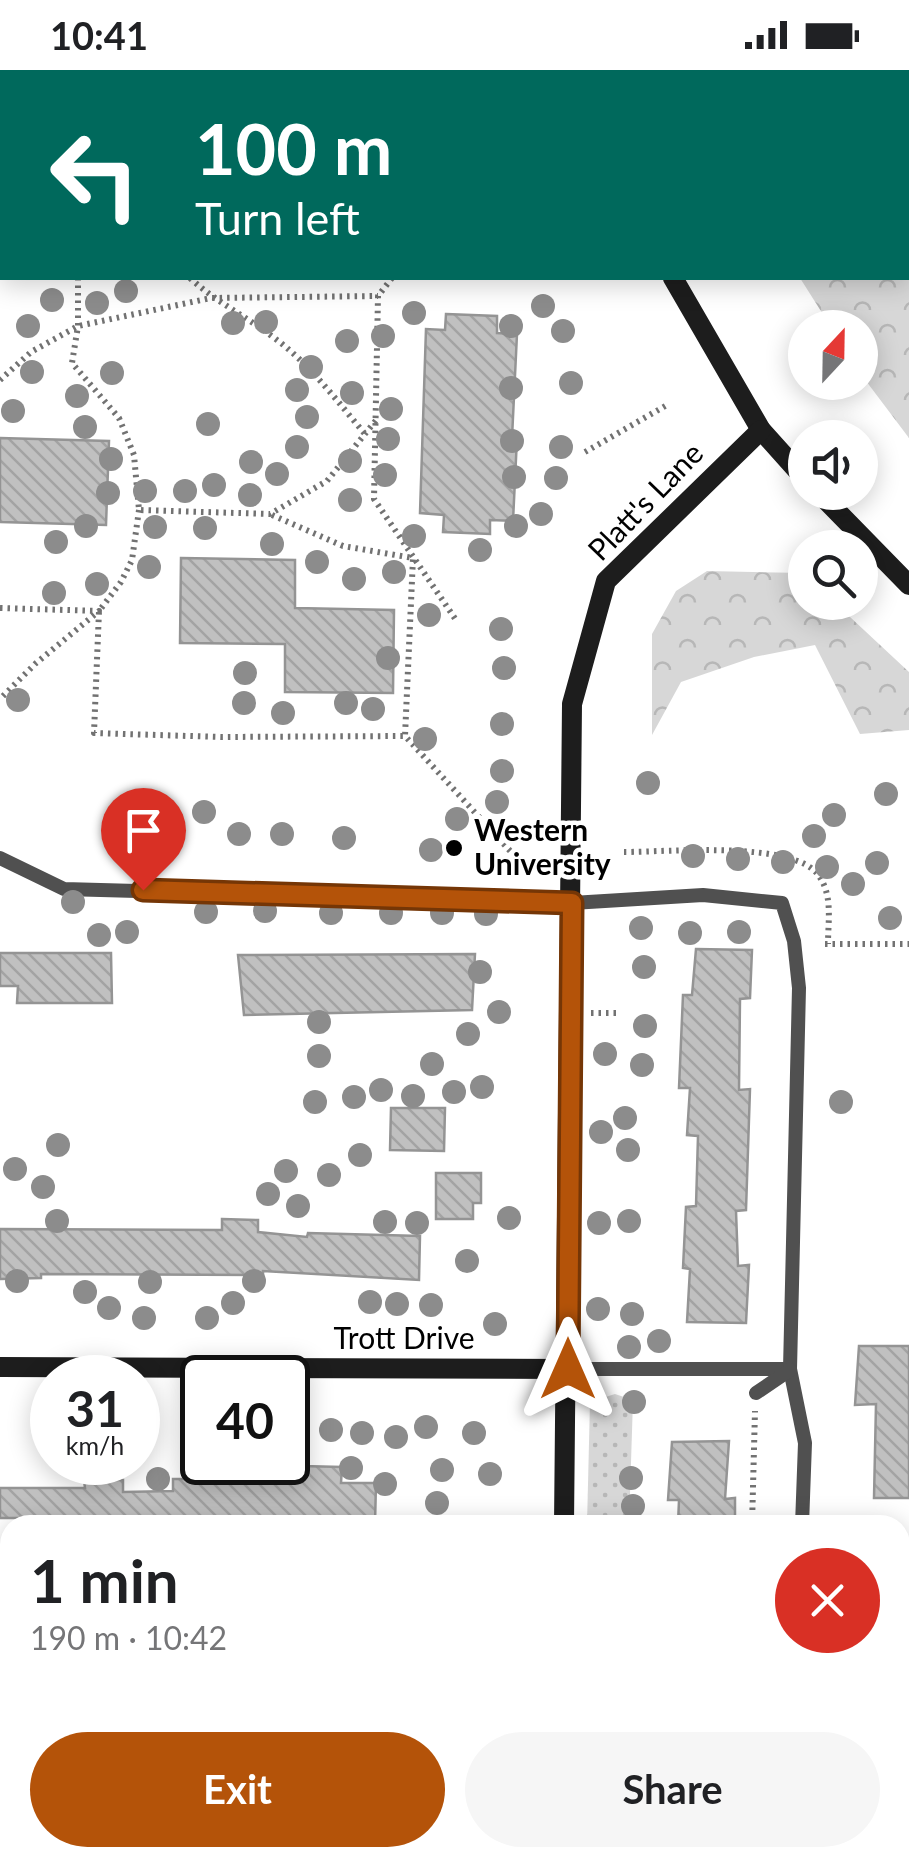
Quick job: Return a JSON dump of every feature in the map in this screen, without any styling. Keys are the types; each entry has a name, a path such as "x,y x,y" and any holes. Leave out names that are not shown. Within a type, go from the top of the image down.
{"street":[{"path":"674,280 761,430 788,460"},
{"name":"Platt's Lane","path":"564,1515 572,704 606,581 761,430"},
{"path":"836,510 909,585"},
{"name":"Trott Drive","path":"0,1367 568,1369"}],"lane":[{"path":"0,858 64,889 572,903 703,894 782,903 794,941 799,988 790,1369 806,1443 802,1515"},
{"path":"568,1369 790,1369"},
{"path":"756,1393 790,1369"}],"path":[{"path":"0,699 99,611 132,560 139,510 134,455 119,418 72,363 78,326 78,280"},
{"path":"192,280 211,298 275,338 322,383 364,434"},
{"path":"390,280 378,296 374,498 456,620"},
{"path":"0,380 31,352 78,326 211,298 378,296"},
{"path":"585,452 666,405"},
{"path":"270,514 327,481 377,419"},
{"path":"139,510 270,514 343,546 413,558"},
{"path":"413,558 406,736 512,852"},
{"path":"0,608 99,611"},
{"path":"99,611 94,732 221,737 406,736"},
{"path":"624,852 772,852 802,860 818,873 829,895 828,944"},
{"path":"794,941 909,944"},
{"path":"752,1515 756,1393"}],"green space":[{"path":"801,280 909,280 909,438 878,397 878,310 820,310"},
{"path":"707,571 788,573 788,620 853,620 909,672 909,730 860,734 815,645 754,657 681,682 652,735 652,634 676,591"},
{"path":"615,1394 633,1400 629,1515 587,1515 590,1402"}],"building":[{"path":"446,314 497,316 497,333 517,334 513,521 490,520 490,534 443,532 444,515 420,513 426,329 445,330"},
{"path":"0,438 109,441 106,525 0,522"},
{"path":"181,558 295,560 295,608 394,610 393,693 285,692 285,644 180,643"},
{"path":"696,949 752,950 750,998 740,999 739,1090 750,1089 746,1210 736,1211 738,1266 749,1265 746,1323 687,1322 690,1269 683,1268 686,1207 696,1206 698,1136 687,1135 690,1088 679,1088 683,995 692,995"},
{"path":"0,953 111,953 112,1003 17,1003 18,986 0,986"},
{"path":"475,954 472,1010 244,1015 238,955"},
{"path":"391,1108 445,1108 444,1151 390,1150"},
{"path":"436,1173 481,1173 481,1203 473,1203 473,1219 436,1219"},
{"path":"222,1219 258,1220 258,1232 307,1237 308,1233 420,1236 419,1280 263,1271 263,1275 41,1274 41,1278 0,1279 0,1229 222,1230"},
{"path":"859,1346 909,1346 909,1498 874,1498 876,1404 855,1405"},
{"path":"729,1441 725,1499 735,1498 735,1515 678,1515 679,1500 668,1500 672,1442"},
{"path":"310,1466 342,1467 341,1483 376,1483 375,1515 0,1515 0,1488 123,1485 123,1492 173,1491 173,1479 180,1479 180,1485 310,1485"}],"place":[{"name":"Western University","path":"454,848"}],"route":[{"path":"143,890 572,903 568,1369"}]}
